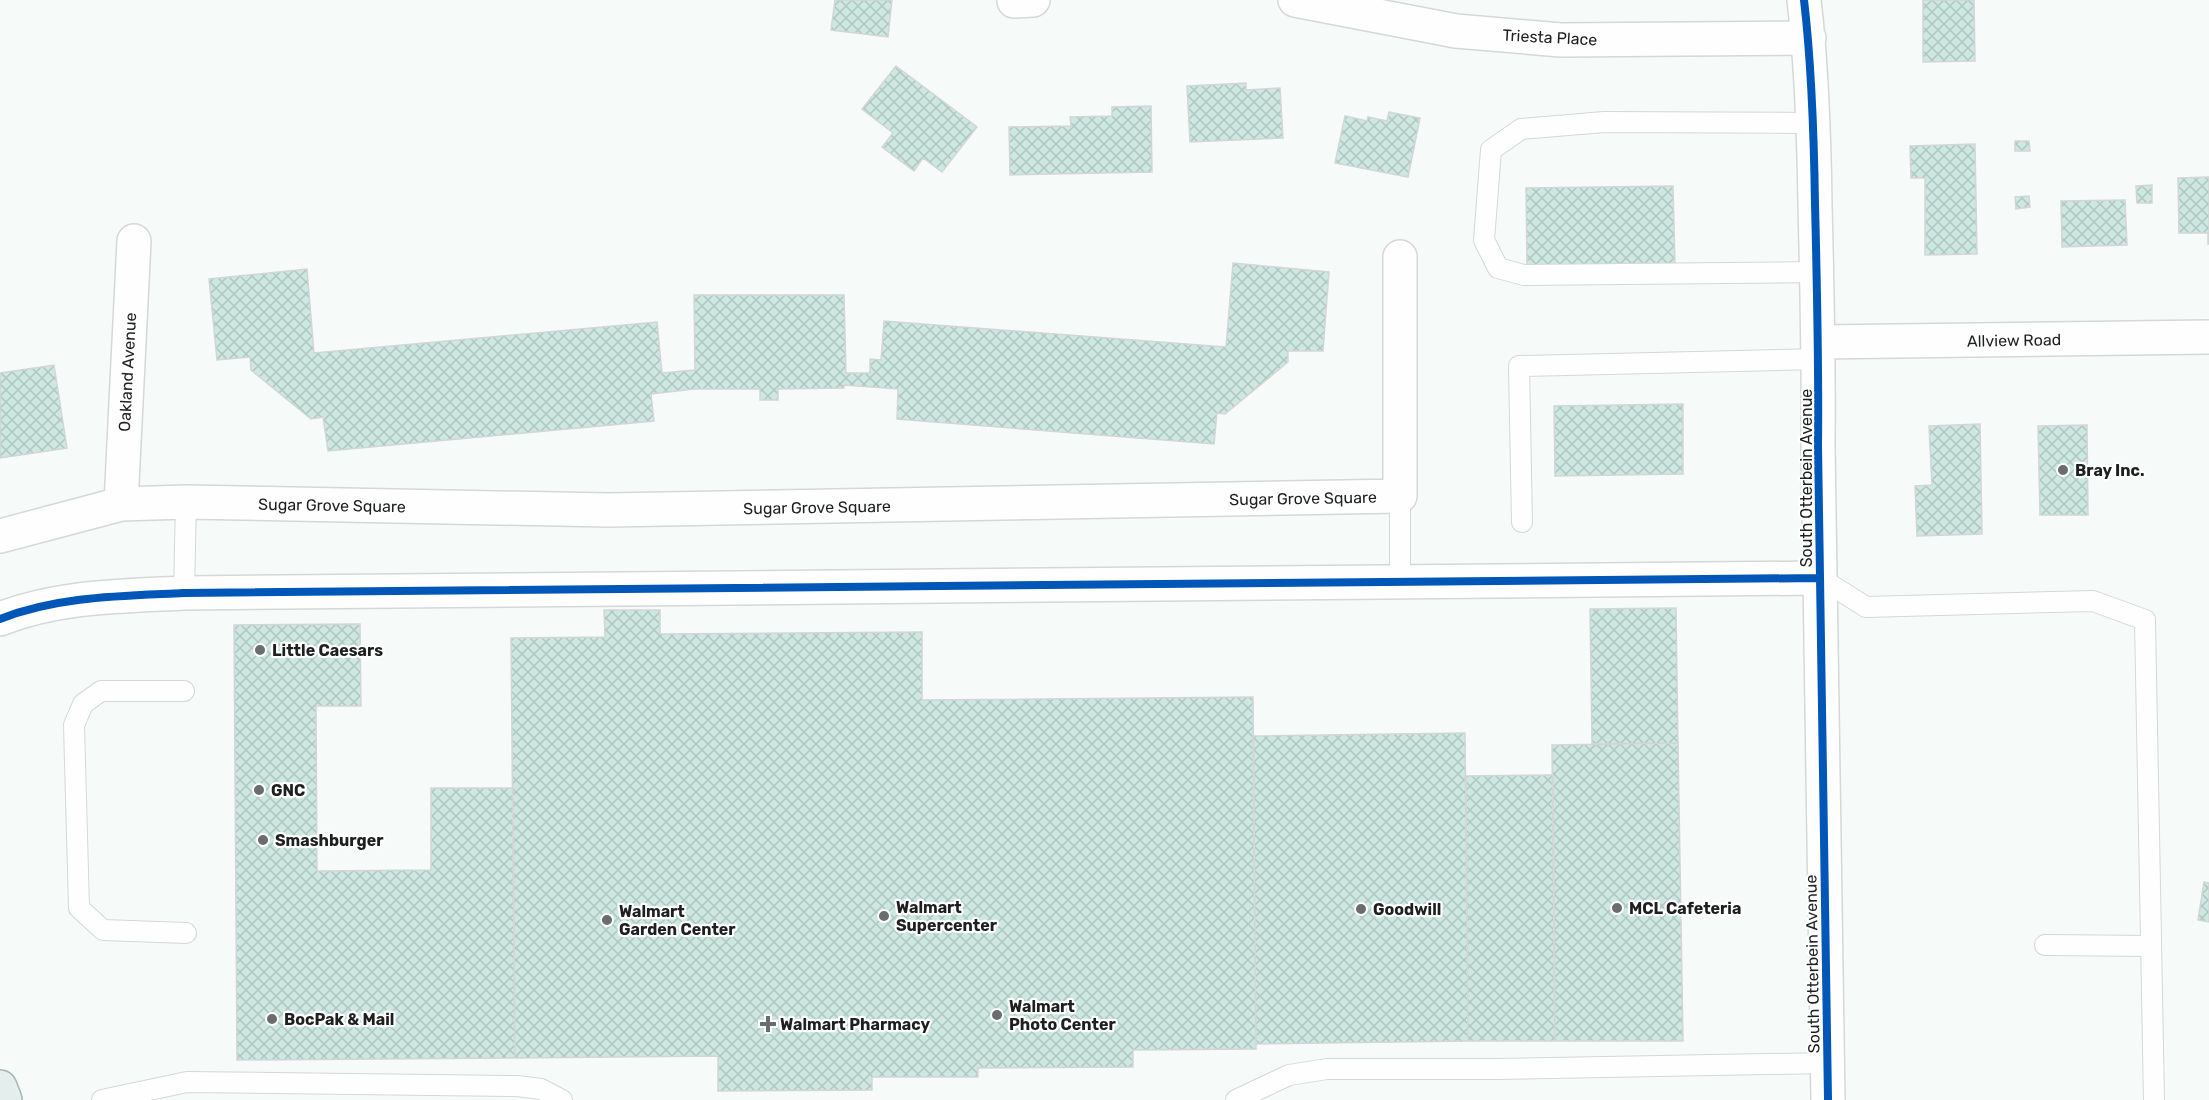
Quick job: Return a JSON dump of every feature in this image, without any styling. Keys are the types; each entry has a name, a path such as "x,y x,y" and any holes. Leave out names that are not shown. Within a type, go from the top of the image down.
{"street":[{"path":"1014,1 1033,0"},
{"name":"Triesta Place","path":"1295,0 1456,31 1562,40 1809,38"},
{"name":"South Otterbein Avenue","path":"1804,0 1809,38 1813,123 1819,351 1828,1100"},
{"name":"Oakland Avenue","path":"121,504 134,241"},
{"name":"Sugar Grove Square","path":"0,536 121,504 186,502 608,510 1400,496 1400,257"},
{"name":"Allview Road","path":"1819,351 2209,337"},
{"path":"0,619 27,608 102,596 183,593 1820,578"}],"lane":[{"path":"1813,123 1604,122 1521,129 1491,150 1484,240 1498,268 1524,275 1817,272"},
{"path":"1522,522 1519,366 1819,351"},
{"path":"1400,496 1400,582"},
{"path":"183,593 186,502"},
{"path":"1820,578 1866,607 2093,601 2145,620 2154,1100"},
{"path":"184,691 101,691 83,704 74,726 79,908 103,930 186,933"},
{"path":"2045,945 2151,946"},
{"path":"1236,1100 1289,1075 1327,1069 1827,1063"},
{"path":"102,1100 187,1082 517,1086 541,1089 562,1100"}],"building":[{"path":"835,0 892,0 888,37 831,30"},
{"path":"1923,0 1974,0 1975,61 1923,62"},
{"path":"896,66 977,127 942,172 923,158 914,171 882,147 893,133 862,109"},
{"path":"1246,83 1246,90 1280,88 1283,138 1190,142 1187,86"},
{"path":"1151,106 1152,172 1010,175 1009,127 1071,126 1070,117 1112,116 1112,107"},
{"path":"1389,112 1420,118 1408,177 1335,163 1345,116 1367,121 1368,117 1387,121"},
{"path":"2015,141 2029,141 2030,151 2015,151"},
{"path":"1975,144 1977,254 1925,255 1925,178 1911,178 1910,146"},
{"path":"2209,177 2208,244 2208,233 2179,233 2178,178"},
{"path":"2152,185 2152,203 2137,203 2136,186"},
{"path":"1673,186 1675,264 1527,266 1526,188"},
{"path":"2029,196 2030,207 2016,209 2015,197"},
{"path":"2125,200 2127,245 2062,247 2061,201"},
{"path":"1233,263 1329,272 1323,351 1288,351 1288,362 1225,414 1217,413 1214,444 897,419 898,389 844,385 844,388 778,389 778,400 760,400 760,389 694,389 651,394 654,421 328,451 323,417 311,419 251,370 250,357 217,360 209,279 307,269 314,353 657,322 662,373 695,370 694,295 844,295 846,373 870,373 870,359 881,360 884,321 1226,347"},
{"path":"54,365 67,448 0,458 0,373"},
{"path":"1683,404 1683,474 1555,476 1554,406"},
{"path":"1980,424 1982,534 1917,536 1915,486 1932,485 1929,426"},
{"name":"Bray Inc.","path":"2087,425 2088,515 2040,515 2038,426"},
{"path":"1676,608 1678,743 1592,744 1590,609"},
{"name":"Walmart Supercenter","path":"604,610 660,610 660,634 922,632 922,700 1253,697 1256,1049 1133,1050 1133,1067 978,1068 978,1077 872,1077 872,1090 718,1091 718,1056 515,1058 511,638 605,637"},
{"path":"360,624 361,706 316,706 317,871 431,870 431,788 513,788 515,1058 237,1060 234,625"},
{"name":"Goodwill","path":"1465,733 1468,1041 1256,1044 1253,736"},
{"name":"MCL Cafeteria","path":"1678,743 1683,1041 1555,1041 1552,745"},
{"path":"1553,775 1555,1041 1468,1041 1466,776"},
{"path":"2204,882 2209,883 2209,922 2198,920"}],"cycle path":[{"path":"1804,0 1814,153 1828,1100"},
{"path":"0,619 22,611 67,601 184,593 1820,578"}],"place":[{"name":"Bray Inc.","path":"2063,470"},
{"name":"Little Caesars","path":"260,650"},
{"name":"GNC","path":"259,790"},
{"name":"Smashburger","path":"263,840"},
{"name":"MCL Cafeteria","path":"1617,908"},
{"name":"Goodwill","path":"1361,909"},
{"name":"Walmart Supercenter","path":"884,916"},
{"name":"Walmart Garden Center","path":"607,920"},
{"name":"Walmart Photo Center","path":"997,1015"},
{"name":"BocPak & Mail","path":"272,1019"},
{"name":"Walmart Pharmacy","path":"768,1024"}]}
